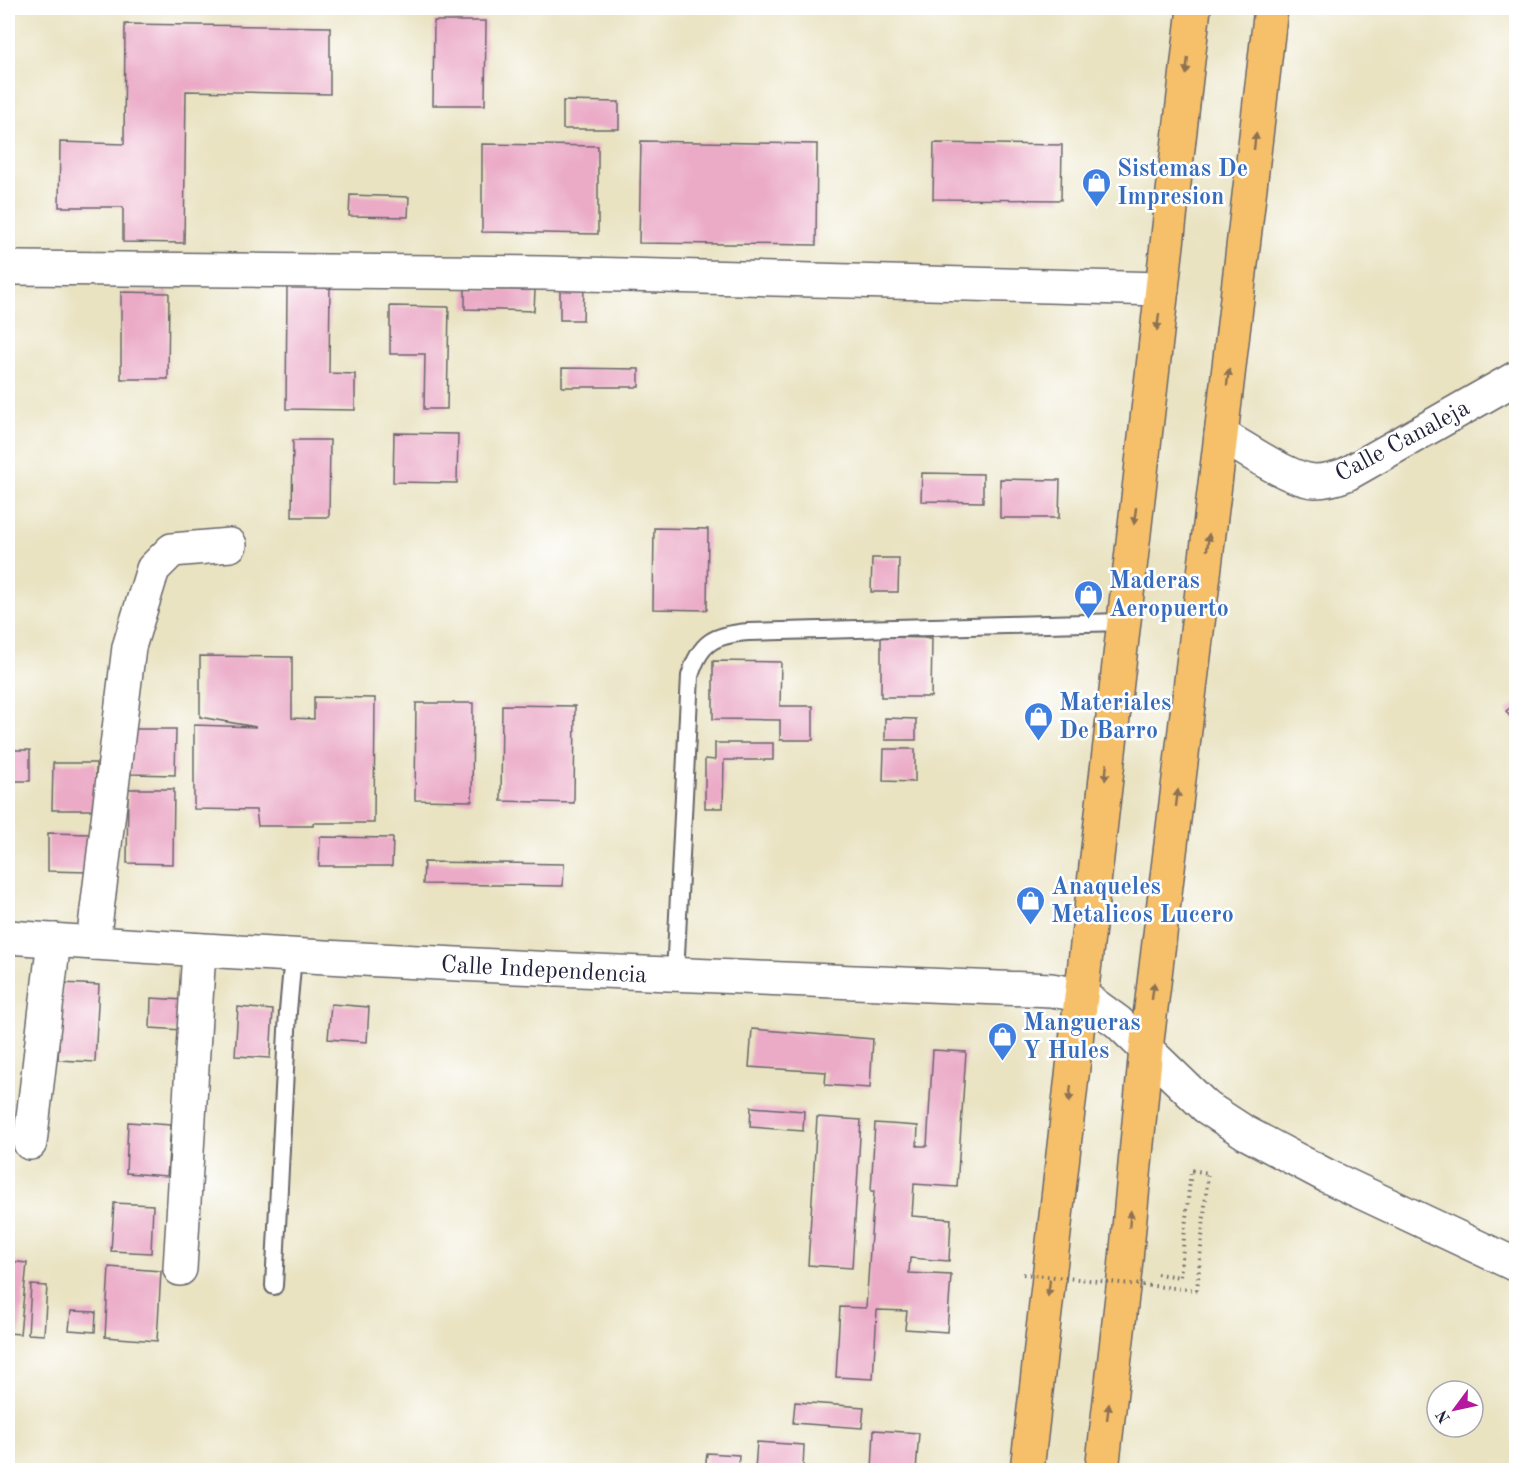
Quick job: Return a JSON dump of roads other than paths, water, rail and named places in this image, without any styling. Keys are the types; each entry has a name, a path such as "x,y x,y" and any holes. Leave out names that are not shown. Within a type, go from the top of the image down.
{"main road":[{"path":"1027,1470 1194,8"},
{"path":"1102,1470 1125,1270 1146,1049 1221,435 1270,8"}],"street":[{"path":"14,268 545,273 1162,289"},
{"name":"Calle Canaleja","path":"1221,435 1296,477 1314,481 1330,480 1347,474 1516,378"},
{"path":"93,943 129,647 153,569 172,550 230,546"},
{"name":"Calle Independencia","path":"8,937 293,956 675,975 1051,990 1081,995"},
{"path":"30,1143 54,940"},
{"path":"180,1269 199,950"},
{"path":"1081,995 1118,1022 1206,1107 1246,1133 1327,1176 1516,1265"}],"lane":[{"path":"675,975 690,676 696,656 707,645 727,634 748,632 1123,622"},
{"path":"274,1286 288,1011 293,956"}],"place":[{"name":"Sistemas De Impresion","path":"1096,208"},
{"name":"Maderas Aeropuerto","path":"1088,620"},
{"name":"Materiales De Barro","path":"1038,742"},
{"name":"Anaqueles Metalicos Lucero","path":"1030,926"},
{"name":"Mangueras Y Hules","path":"1002,1062"}]}
